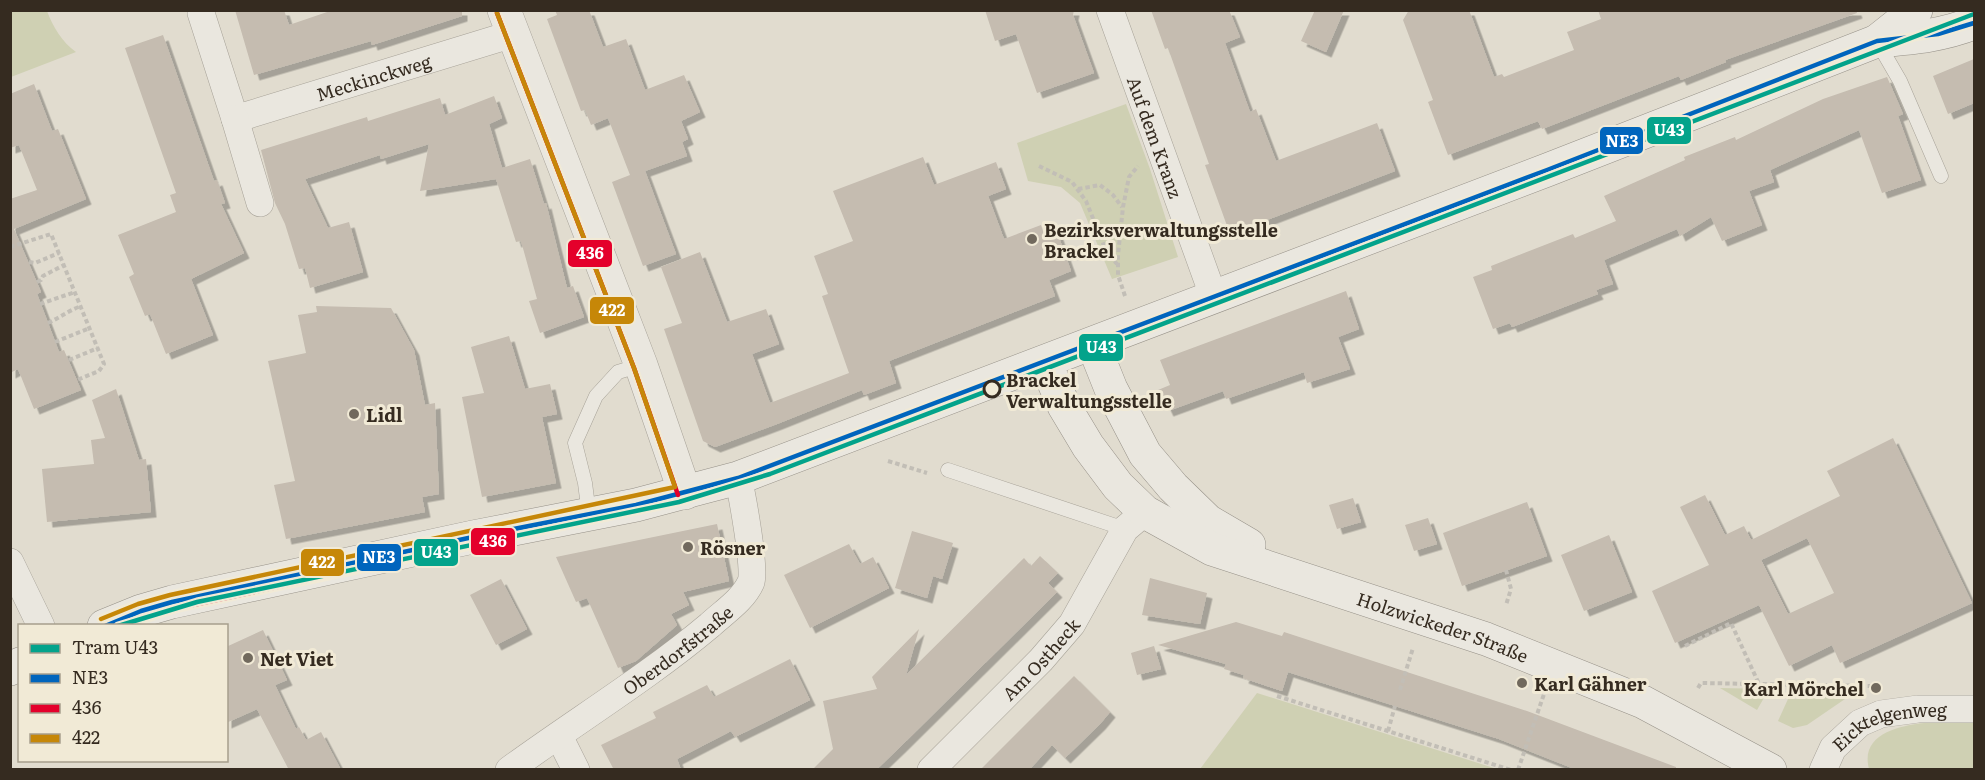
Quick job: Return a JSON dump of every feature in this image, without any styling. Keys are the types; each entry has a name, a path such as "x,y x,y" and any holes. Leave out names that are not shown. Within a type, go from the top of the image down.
{"main road":[{"path":"1877,41 1916,10"},
{"path":"509,22 641,365 685,493"},
{"path":"109,624 172,602 685,493 738,478 1569,162 1877,41 1928,37 1974,23"},
{"name":"Holzwickeder Straße","path":"1093,344 1111,389 1145,454 1173,487 1208,521 1309,582"},
{"name":"Holzwickeder Straße","path":"1045,362 1064,406 1088,446 1118,486 1135,521 1309,582 1486,639 1633,698 1770,770"}],"street":[{"name":"Auf dem Kranz","path":"1110,10 1214,298"},
{"path":"201,13 260,203"},
{"name":"Meckinckweg","path":"235,119 509,22"},
{"name":"Oberdorfstraße","path":"509,770 693,639 736,602 752,580 738,478"},
{"name":"Am Ostheck","path":"930,770 1041,660 1072,624 1135,521"},
{"path":"10,562 40,624"},
{"name":"Eicktelgenweg","path":"1823,770 1833,748 1860,723 1881,714 1918,708 1974,709"},
{"path":"559,736 576,770"}],"lane":[{"path":"1877,41 1900,81 1941,176"},
{"path":"589,514 585,483 575,443 596,396 618,372 641,365"},
{"name":"Holzwickeder Straße","path":"948,470 1135,521"}],"path":[{"path":"1125,296 1118,274 1118,264 1123,207 1129,177 1138,165 1159,148"},
{"path":"1039,166 1072,182 1078,189 1086,201 1107,253 1118,264"},
{"path":"1078,189 1100,185 1123,207"},
{"path":"10,247 51,234 104,364 99,371 77,380"},
{"path":"29,262 35,263 59,253"},
{"path":"37,282 43,276 64,265"},
{"path":"40,304 75,292"},
{"path":"48,323 58,319 62,313 81,306"},
{"path":"55,342 90,328"},
{"path":"69,360 98,348"},
{"path":"888,461 945,479 948,470"},
{"path":"1506,570 1511,589 1506,605"},
{"path":"1686,646 1731,623 1759,684"},
{"path":"1400,690 1414,646"},
{"path":"1698,688 1701,683 1882,686"},
{"path":"1518,770 1545,692"},
{"path":"1277,696 1511,770"},
{"path":"1388,731 1395,706"}],"green space":[{"path":"11,10 47,11 66,44 76,52 11,77"},
{"path":"1126,104 1150,169 1178,257 1112,279 1080,203 1061,187 1028,181 1017,143"},
{"path":"1720,688 1769,689 1757,710"},
{"path":"1801,689 1841,691 1845,699 1807,725 1793,728 1778,721 1788,699 1799,699"},
{"path":"1257,693 1497,769 1200,769"},
{"path":"1924,723 1974,723 1974,769 1869,769 1868,757 1875,740 1892,730"}],"building":[{"path":"235,10 284,10 289,25 333,10 462,10 462,16 372,45 371,41 254,75"},
{"path":"555,10 589,10 603,47 626,39 645,90 684,75 700,112 681,121 688,139 682,142 687,156 645,171 676,254 643,266 612,182 630,175 608,118 591,125 585,110 581,111 547,19 557,15"},
{"path":"985,10 1074,10 1073,15 1094,73 1037,93 1016,34 995,41"},
{"path":"1151,10 1229,10 1240,37 1225,43 1250,112 1256,109 1276,161 1377,123 1395,171 1230,234 1205,165 1209,164 1168,48 1165,49"},
{"path":"1315,10 1344,10 1326,52 1301,41"},
{"path":"1409,10 1469,10 1494,77 1502,74 1504,77 1574,50 1567,32 1601,19 1598,10 1856,10 1857,13 1725,60 1726,62 1681,80 1679,76 1542,129 1538,121 1448,155 1428,102 1433,100 1403,20"},
{"path":"163,35 214,181 217,180 225,203 221,204 244,253 191,279 213,335 166,354 150,314 145,316 129,277 134,274 118,235 176,212 170,195 176,193 125,48"},
{"path":"1974,59 1974,103 1948,114 1933,76"},
{"path":"1887,77 1903,114 1898,116 1921,180 1882,193 1859,130 1770,170 1774,182 1749,191 1762,225 1722,241 1711,217 1680,236 1677,229 1604,260 1613,284 1596,290 1598,294 1512,327 1510,323 1493,329 1473,277 1492,270 1491,266 1573,234 1575,238 1616,221 1604,196 1685,160 1684,157 1735,137 1736,140 1823,99"},
{"path":"34,84 52,131 58,129 86,199 14,229 41,292 37,294 59,352 64,350 81,390 34,409 18,369 10,373 10,199 37,190 19,145 10,148 10,94"},
{"path":"494,96 502,118 489,124 502,168 530,159 544,204 546,203 567,288 573,286 584,317 540,333 529,301 537,299 521,241 516,242 496,179 420,191 429,144 381,159 380,155 305,179 328,228 349,222 363,272 310,288 305,268 299,269 285,224 275,203 261,150 367,117 368,121 440,98 445,115"},
{"path":"923,157 934,185 996,162 1006,189 988,196 1004,239 1041,225 1044,234 1056,229 1071,271 1049,280 1055,296 889,361 896,383 864,395 862,390 715,447 703,441 664,329 682,323 661,267 700,252 727,322 766,309 779,344 752,354 770,403 849,373 822,296 828,294 814,256 853,241 833,191"},
{"path":"1346,291 1359,329 1338,337 1350,369 1307,383 1304,372 1226,399 1223,391 1168,411 1158,390 1170,385 1160,360"},
{"name":"Lidl","path":"316,306 391,308 414,350 425,405 435,403 439,494 422,497 425,512 286,539 274,485 295,481 268,361 306,353 298,315 317,312"},
{"path":"509,336 525,389 550,384 557,414 542,417 556,483 482,497 462,397 484,393 471,347"},
{"path":"116,389 139,460 146,459 151,512 47,522 42,469 94,464 91,440 105,438 92,400"},
{"path":"1893,438 1972,603 1840,663 1832,645 1789,666 1759,605 1675,643 1652,591 1709,565 1680,507 1705,495 1725,535 1744,526 1751,540 1840,496 1827,471","holes":["1807,538 1834,593 1788,614 1761,560"]},
{"path":"1353,498 1361,522 1337,529 1329,505"},
{"path":"1527,502 1547,556 1462,586 1443,533"},
{"path":"1428,518 1437,544 1414,551 1405,525"},
{"path":"717,524 729,581 683,592 689,605 671,614 677,625 636,661 618,668 587,598 576,602 556,557"},
{"path":"912,531 953,543 942,579 933,576 927,598 895,588"},
{"path":"1609,535 1632,592 1584,611 1561,555"},
{"path":"849,544 860,564 873,557 889,588 810,628 784,575"},
{"path":"1040,556 1058,573 1048,583 1057,592 876,770 812,770 833,749 823,701 877,689 872,677 919,629 906,675 1024,558 1031,566"},
{"path":"1150,578 1207,593 1200,624 1142,615"},
{"path":"501,579 527,629 496,645 470,595"},
{"path":"1236,622 1282,636 1284,632 1527,711 1676,767 1676,770 1577,770 1499,739 1288,672 1282,691 1224,669 1226,664 1158,645"},
{"path":"263,630 287,680 275,685 296,729 299,727 306,740 321,732 341,770 289,770 257,709 228,722 228,646"},
{"path":"1154,646 1161,669 1137,675 1131,653"},
{"path":"790,659 810,700 735,737 731,731 677,759 681,770 614,770 601,745 656,718 653,712 707,685 714,697"},
{"path":"1074,676 1110,712 1100,724 1065,758 1052,745 1029,770 980,770"}],"tram line":[{"name":"U43","path":"125,624 197,602 679,502 770,474 1974,14"}],"transit line":[{"name":"436","path":"497,13 634,368 678,495"},
{"name":"422","path":"101,619 138,604 170,595 675,487 634,368 497,13"},
{"name":"NE3","path":"110,624 141,611 172,602 473,537 636,505 738,478 1547,170 1877,41 1938,34 1974,23"},
{"name":"436","path":"131,624 174,609 687,500"}],"place":[{"name":"Bezirksverwaltungsstelle Brackel","path":"1032,239"},
{"name":"Brackel Verwaltungsstelle","path":"992,389"},
{"name":"Lidl","path":"354,414"},
{"name":"Rösner","path":"688,547"},
{"name":"Net Viet","path":"248,658"},
{"name":"Karl Gähner","path":"1522,683"},
{"name":"Karl Mörchel","path":"1876,688"}]}
